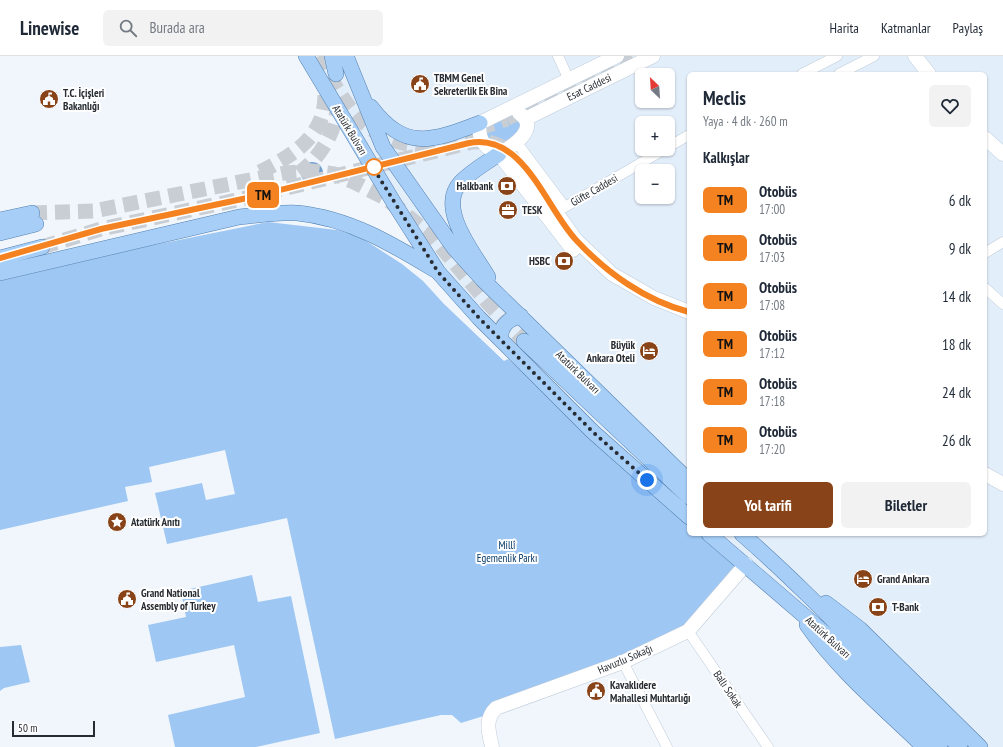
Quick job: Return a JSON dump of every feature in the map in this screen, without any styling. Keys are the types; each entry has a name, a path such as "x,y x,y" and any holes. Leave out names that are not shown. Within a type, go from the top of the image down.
{"main road":[{"name":"Atatürk Bulvarı","path":"306,56 394,203 438,272 500,339 593,432 687,515"},
{"path":"332,56 336,74"},
{"name":"Atatürk Bulvarı","path":"346,56 383,147 454,248 499,295 687,480"},
{"path":"359,91 383,122 403,136 428,139 444,136 480,123"},
{"path":"499,154 476,169 459,184 454,193 452,204 454,218 499,295"},
{"path":"0,273 239,217 297,213 336,220 362,230 391,243 438,272"},
{"path":"0,220 34,218 0,233"},
{"path":"0,249 41,244 0,258"},
{"path":"500,339 500,332 505,323 509,319 521,316"},
{"path":"524,341 687,495"},
{"name":"Atatürk Bulvarı","path":"711,536 746,564 843,649 940,747"},
{"name":"Atatürk Bulvarı","path":"744,536 803,589 891,680 960,747"},
{"path":"803,589 830,606 860,629 980,747"},
{"path":"800,612 820,644 836,662 924,747"}],"street":[{"path":"558,56 569,80"},
{"name":"Esat Caddesi","path":"480,123 617,56"},
{"name":"Esat Caddesi","path":"525,119 653,56"},
{"path":"810,72 837,56"},
{"path":"843,72 874,56"},
{"path":"915,56 927,72"},
{"path":"499,154 525,135 528,127 525,119 520,113 504,111"},
{"path":"480,123 479,130 488,149 499,154 568,246 608,281 640,297 654,298"},
{"path":"675,143 687,136"},
{"path":"987,140 1003,154"},
{"name":"Güfte Caddesi","path":"517,142 565,207 652,156"},
{"path":"520,162 576,240 612,274 654,298 687,311"},
{"path":"987,252 1003,242"},
{"path":"987,290 1003,304"},
{"path":"987,475 1003,484"},
{"name":"Havuzlu Sokağı","path":"492,747 487,724 490,714 504,704 623,662 688,631 746,564"},
{"name":"Ballı Sokak","path":"688,631 768,747"},
{"path":"623,662 667,747"}],"shaded area":[{"path":"306,56 1003,56 1003,747 924,747 807,625 711,536 987,536 987,72 687,72 687,515 438,272"},
{"path":"312,162 320,165 323,173 320,181 312,184 304,181 301,173 304,165"}],"green space":[{"path":"512,111 528,127 493,152 480,123"},
{"name":"Millî Egemenlik Parkı","path":"268,222 337,230 360,237 402,264 423,281 444,304 504,361 508,359 687,515 687,536 711,536 746,564 688,631 490,714 461,723 452,715 441,715 335,739 287,518 167,544 155,493 202,483 206,500 235,494 225,450 149,467 152,482 125,487 128,501 0,530 0,281 144,247"},
{"path":"252,575 258,602 291,596 320,733 256,747 175,747 168,715 245,697 234,645 156,662 148,625 186,617 181,591"},
{"path":"21,645 30,682 4,688 0,691 0,647"}],"tunnel":[{"path":"319,56 337,89 348,105 359,118 372,129 387,138 405,143 426,145"},
{"path":"507,119 635,56"},
{"path":"260,172 300,148 310,138 323,114 325,98 324,81"},
{"path":"299,173 315,159 327,141 335,122 338,100"},
{"path":"479,128 507,119"},
{"path":"42,247 101,229 251,197 472,142 486,142 499,145 515,156 520,162"},
{"path":"32,213 94,211 285,173 312,171 334,174 354,182 387,199 432,236 488,303 524,341"}],"bus line":[{"name":"TM","path":"0,258 101,229 252,197 366,168 406,160 469,143 488,142 497,144 513,153 576,240 612,274 654,298 676,309 687,312"}],"place":[{"name":"TBMM Genel Sekreterlik Ek Bina","path":"420,84"},
{"name":"T.C. İçişleri Bakanlığı","path":"49,99"},
{"name":"Halkbank","path":"507,186"},
{"name":"TESK","path":"508,210"},
{"name":"HSBC","path":"564,261"},
{"name":"Büyük Ankara Oteli","path":"649,351"},
{"name":"Atatürk Anıtı","path":"117,522"},
{"name":"Grand Ankara","path":"863,579"},
{"name":"Grand National Assembly of Turkey","path":"127,599"},
{"name":"T-Bank","path":"878,607"},
{"name":"Kavaklıdere Mahallesi Muhtarlığı","path":"596,691"}],"route":[{"path":"374,167 372,166 438,272 479,318 593,432 647,480"}]}
